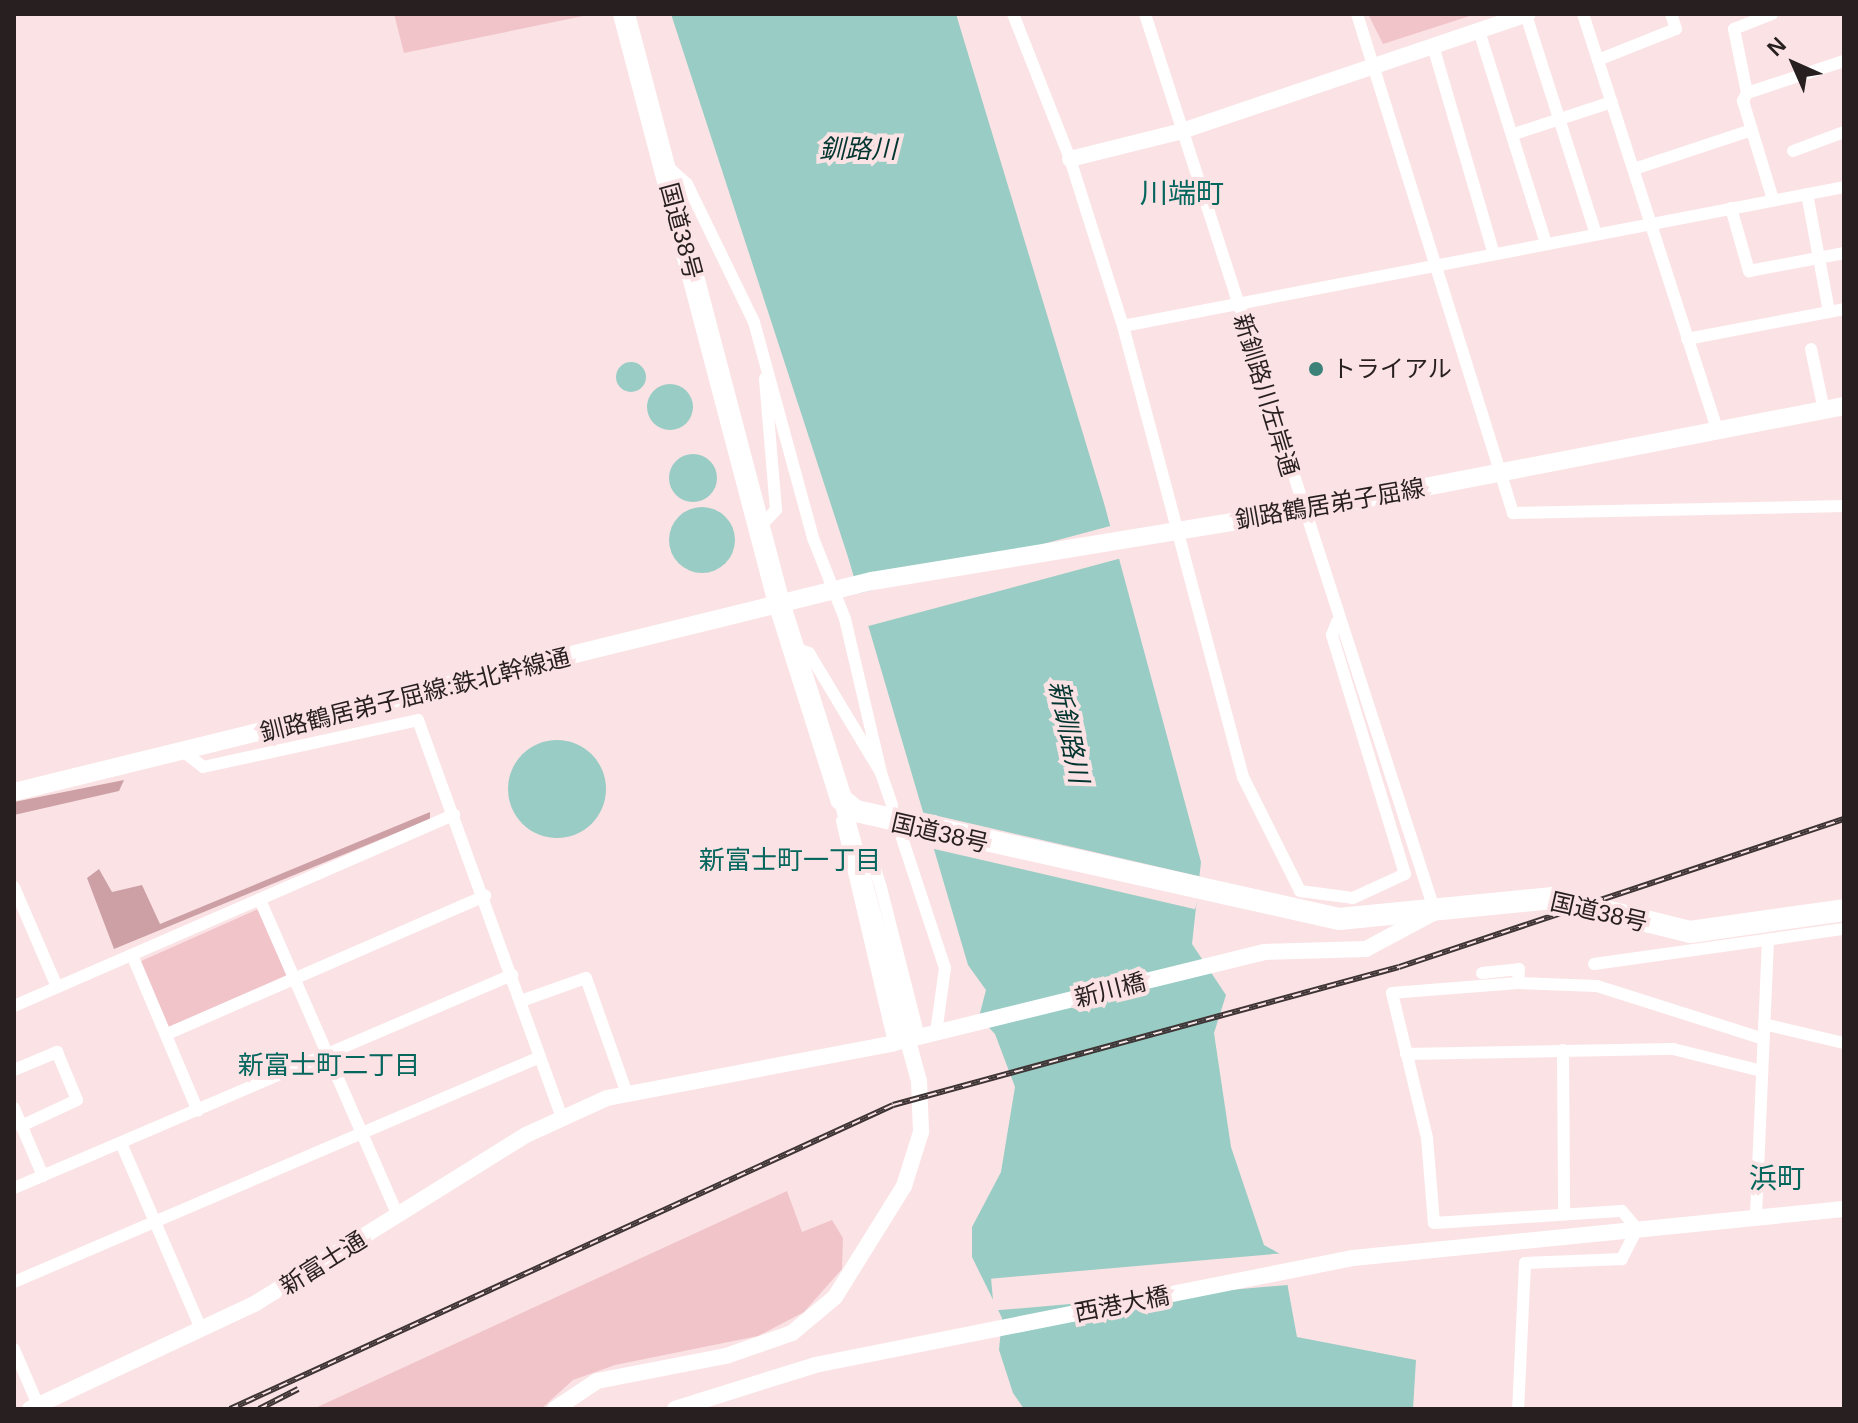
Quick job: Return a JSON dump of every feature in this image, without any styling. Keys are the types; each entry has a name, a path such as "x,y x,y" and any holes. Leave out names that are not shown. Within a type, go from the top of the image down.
{"highway":[{"name":"国道38号","path":"624,14 779,603 841,799 856,811 1270,907 1339,919 1435,912 1496,901 1553,898 1690,932 1844,910"}],"main road":[{"name":"釧路鶴居弟子屈線","path":"815,594 1301,511 1844,406"},
{"name":"釧路鶴居弟子屈線:鉄北幹線通","path":"14,792 815,594"}],"street":[{"path":"1013,14 1070,159 1123,326 1170,532 1243,777 1279,863 1300,891 1353,898 1405,874 1332,635 1337,622"},
{"name":"新釧路川左岸通","path":"1145,14 1238,301 1301,511 1435,912"},
{"path":"1357,14 1513,513 1844,506"},
{"path":"1070,159 1182,131 1527,14 1596,234"},
{"path":"1583,14 1717,430"},
{"path":"1598,60 1676,29 1671,14"},
{"path":"1772,14 1734,29 1752,130 1773,200"},
{"path":"1479,31 1514,134 1546,244"},
{"path":"1433,46 1494,254"},
{"path":"1747,93 1844,61"},
{"path":"1514,134 1612,102"},
{"path":"1634,169 1752,130"},
{"path":"1793,151 1844,132"},
{"path":"663,162 687,184 764,358 813,538 845,619 881,773 945,968 928,1035"},
{"path":"1123,326 1238,301 1844,187"},
{"path":"1807,194 1829,312"},
{"path":"1731,208 1749,271 1844,253"},
{"path":"1687,339 1844,309"},
{"path":"1811,349 1824,410"},
{"path":"759,528 776,510 764,358"},
{"path":"795,648 809,653 881,773"},
{"path":"184,752 203,767 418,720 485,896 562,1117"},
{"path":"555,1409 597,1381 774,1342 813,1319 851,1275 904,1186 921,1132 919,1081 858,851 841,799"},
{"path":"841,799 843,848 894,1043"},
{"path":"14,1006 454,815"},
{"path":"858,851 873,863 928,1035"},
{"path":"14,887 57,987"},
{"path":"167,1034 485,896"},
{"path":"260,900 398,1216"},
{"name":"新川橋","path":"894,1043 1264,952 1366,949 1435,912"},
{"path":"1594,964 1844,929"},
{"path":"1756,1215 1768,941"},
{"path":"132,955 198,1111"},
{"path":"1482,973 1519,969 1518,983"},
{"path":"14,1188 512,975"},
{"path":"521,1001 586,978 627,1094"},
{"path":"1518,1409 1525,1263 1622,1259 1637,1229 1622,1211 1434,1223 1427,1138 1392,993 1518,983 1597,986 1764,1039"},
{"path":"1764,1024 1844,1043"},
{"name":"新富士通","path":"34,1407 299,1279 562,1117 607,1098 894,1043"},
{"path":"1563,1050 1564,1213"},
{"path":"1406,1054 1691,1050 1762,1071"},
{"path":"14,1070 57,1052 77,1100 21,1126"},
{"path":"14,1282 540,1057"},
{"path":"14,1108 43,1176"},
{"path":"121,1143 201,1329"},
{"name":"西港大橋","path":"675,1409 815,1365 1431,1245 1844,1209"},
{"path":"14,1349 34,1407"}],"shaded area":[{"path":"394,14 593,14 404,53"},
{"path":"1368,14 1476,14 1383,44"},
{"path":"124,780 119,791 14,815 14,802"},
{"path":"430,812 430,819 114,949 87,878 99,869 112,892 142,885 160,924"},
{"path":"258,909 287,975 168,1028 138,962"},
{"path":"787,1191 802,1232 832,1220 843,1238 842,1269 804,1312 758,1336 615,1365 573,1380 541,1409 313,1409"}],"water":[{"name":"釧路川","path":"671,14 956,14 1104,503 1201,862 1192,944 1226,995 1214,1033 1231,1147 1264,1245 1282,1255 1297,1337 1416,1360 1413,1409 1024,1409 1013,1393 999,1350 1002,1318 972,1257 972,1227 1001,1172 1015,1087 995,1034 979,1017 986,990 968,965 848,557"},
{"path":"631,362 642,366 646,377 642,388 631,392 620,388 616,377 620,366"},
{"path":"670,384 687,390 693,407 687,424 670,430 653,424 647,407 653,390"},
{"path":"693,454 702,455 710,461 716,469 716,487 710,495 702,501 693,502 684,501 676,495 670,487 669,478 670,469 676,461 684,455"},
{"path":"702,507 715,510 725,517 732,527 735,540 732,553 725,563 715,570 702,573 689,570 679,563 672,553 669,540 672,527 679,517 689,510"},
{"path":"557,740 576,744 591,755 602,770 606,789 602,808 591,823 576,834 557,838 538,834 523,823 512,808 508,789 512,770 523,755 538,744"}],"pier":[{"path":"1114,525 1123,558 862,628 853,595"},
{"path":"921,812 1203,877 1195,909 914,844"},
{"path":"1285,1253 1288,1285 994,1311 991,1279"}],"railway":[{"path":"230,1409 893,1105 1399,967 1844,819"},
{"path":"259,1409 298,1389"}],"place":[{"name":"トライアル","path":"1316,369"}],"district":[{"name":"川端町","path":"1182,194"},
{"name":"新富士町一丁目","path":"790,861"},
{"name":"新富士町二丁目","path":"329,1066"},
{"name":"浜町","path":"1777,1179"}],"water label":[{"name":"新釧路川","path":"1068,732"}]}
